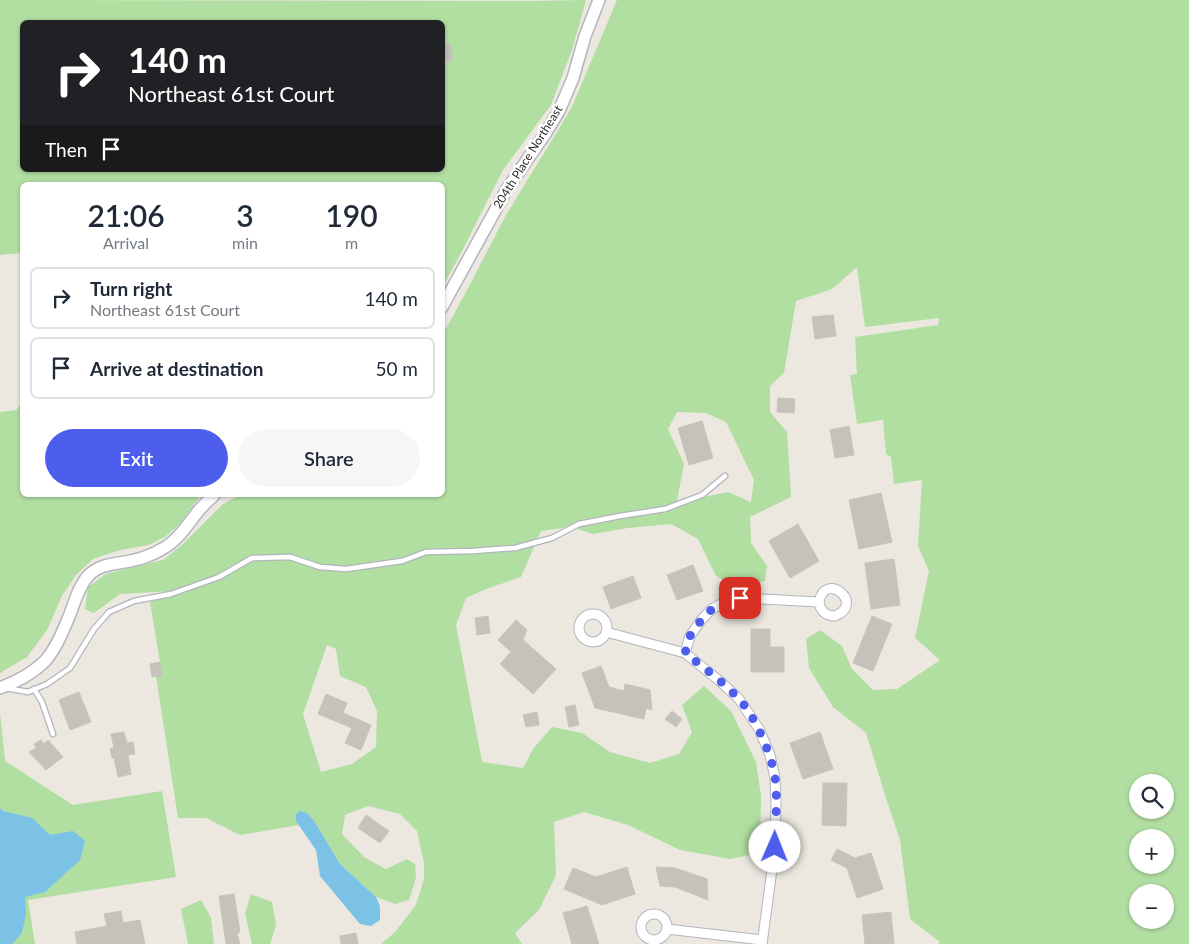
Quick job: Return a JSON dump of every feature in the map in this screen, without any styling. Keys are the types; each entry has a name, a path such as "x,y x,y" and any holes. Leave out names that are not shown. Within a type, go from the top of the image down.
{"street":[{"name":"204th Place Northeast","path":"445,302 507,189 559,111 573,78 585,36 599,0"},
{"path":"1,688 26,676 46,660 58,641 83,582 89,575 104,566 131,561 162,550 172,543 212,497"},
{"path":"685,653 690,636 702,619 712,609 726,601 740,598 819,602"},
{"path":"606,632 685,653 722,683 739,699 759,729 770,755 775,778 775,847 762,942 667,928"}],"lane":[{"path":"1,688 28,692 47,684 70,668 94,629 110,612 134,601 171,594 219,577 252,558 290,557 320,567 346,569 402,561 426,552 515,548 552,538 579,524 665,508 702,495 725,476"},
{"path":"34,689 42,702 53,734"}],"green space":[{"path":"0,0 586,0 572,50 551,105 503,170 445,282 445,182 20,182 20,253 0,255"},
{"path":"617,0 1189,0 1189,944 939,944 940,942 910,919 900,840 866,733 833,707 809,668 806,639 820,630 842,646 852,669 873,690 897,689 940,660 915,638 929,571 918,546 922,480 894,484 891,457 886,454 883,420 857,424 850,375 857,374 855,337 938,325 939,318 865,327 857,267 832,289 796,301 784,373 770,386 770,412 787,432 791,497 750,517 751,543 767,566 765,581 734,585 716,576 698,539 671,524 628,528 593,534 571,527 541,531 521,577 466,598 456,625 482,762 523,768 533,749 552,727 582,733 610,752 650,763 679,754 692,732 682,705 704,686 731,711 756,762 761,796 760,853 730,859 680,850 628,825 584,812 554,822 556,875 539,910 515,933 522,944 381,944 395,932 416,905 424,879 424,863 417,831 400,814 368,806 345,815 342,834 364,857 386,869 407,859 415,864 416,878 409,900 395,904 376,897 340,864 315,822 307,813 296,821 299,825 240,835 206,818 178,818 156,676 160,662 150,602 180,594 173,591 120,594 94,613 85,609 88,587 106,574 163,560 182,545 223,504 236,497 445,497 445,330 506,215 571,109","holes":["677,412 706,413 726,422 754,480 751,502 728,492 677,500 684,464 668,429","327,645 336,649 340,676 366,687 377,711 376,747 352,764 321,772 303,714"]},
{"path":"20,405 20,497 200,497 180,524 166,536 149,545 120,550 93,559 76,575 62,596 47,630 27,657 0,673 0,412 16,410"},
{"path":"0,713 5,761 73,805 162,791 176,877 28,900 35,944 0,944"},
{"path":"251,894 272,902 276,925 270,944 252,944 245,913"},
{"path":"201,900 211,918 214,944 188,944 181,909"}],"water":[{"path":"0,808 3,811 32,818 50,835 73,831 85,841 80,860 45,892 25,897 26,914 22,933 12,944 0,944"},
{"path":"299,811 307,813 315,822 340,864 376,897 380,906 380,920 371,926 360,924 320,876 316,850 296,821 296,815"}],"building":[{"path":"450,44 453,60 445,61 445,45"},
{"path":"833,315 836,336 815,339 812,317"},
{"path":"778,398 795,399 794,413 777,412"},
{"path":"702,421 713,458 689,465 678,428"},
{"path":"849,426 854,455 835,458 830,430"},
{"path":"881,493 892,542 859,549 849,500"},
{"path":"798,524 819,561 790,578 769,541"},
{"path":"894,559 900,605 871,609 865,563"},
{"path":"693,565 703,591 677,600 667,575"},
{"path":"633,576 641,598 611,609 603,587"},
{"path":"488,616 490,633 477,635 475,618"},
{"path":"872,616 892,624 873,671 853,663"},
{"path":"516,620 527,630 523,640 556,669 533,694 500,664 511,652 498,640"},
{"path":"751,629 770,629 770,647 784,647 784,672 751,672"},
{"path":"160,662 162,676 152,677 150,664"},
{"path":"601,666 609,687 624,691 625,684 650,690 652,710 646,708 644,719 595,708 582,673"},
{"path":"79,692 91,722 70,730 59,700"},
{"path":"326,694 347,703 343,713 371,725 361,750 345,743 352,728 318,714"},
{"path":"575,705 579,725 569,727 565,707"},
{"path":"672,711 682,719 676,727 665,719"},
{"path":"537,712 539,725 526,727 523,715"},
{"path":"124,732 127,743 133,742 135,754 128,755 131,774 118,777 110,749 114,748 111,734"},
{"path":"820,732 833,769 803,779 790,743"},
{"path":"41,740 44,744 48,740 63,757 46,770 29,752 36,748 34,744"},
{"path":"823,783 847,783 846,826 822,825"},
{"path":"366,815 389,831 380,843 358,828"},
{"path":"837,849 855,858 871,853 883,889 857,898 847,868 831,860"},
{"path":"627,867 635,894 602,905 564,889 573,868 596,877"},
{"path":"656,867 675,868 707,879 708,900 675,887 660,886"},
{"path":"234,894 240,932 237,933 240,944 226,944 219,896"},
{"path":"587,906 599,944 572,944 563,913"},
{"path":"121,911 123,923 140,920 145,944 77,944 75,932 107,926 104,914"},
{"path":"891,912 894,944 865,944 862,915"},
{"path":"356,933 358,944 341,944 340,936"}],"route":[{"path":"740,598 726,601 712,609 702,619 690,636 685,653 739,699 759,729 770,755 775,778 775,847"}]}
